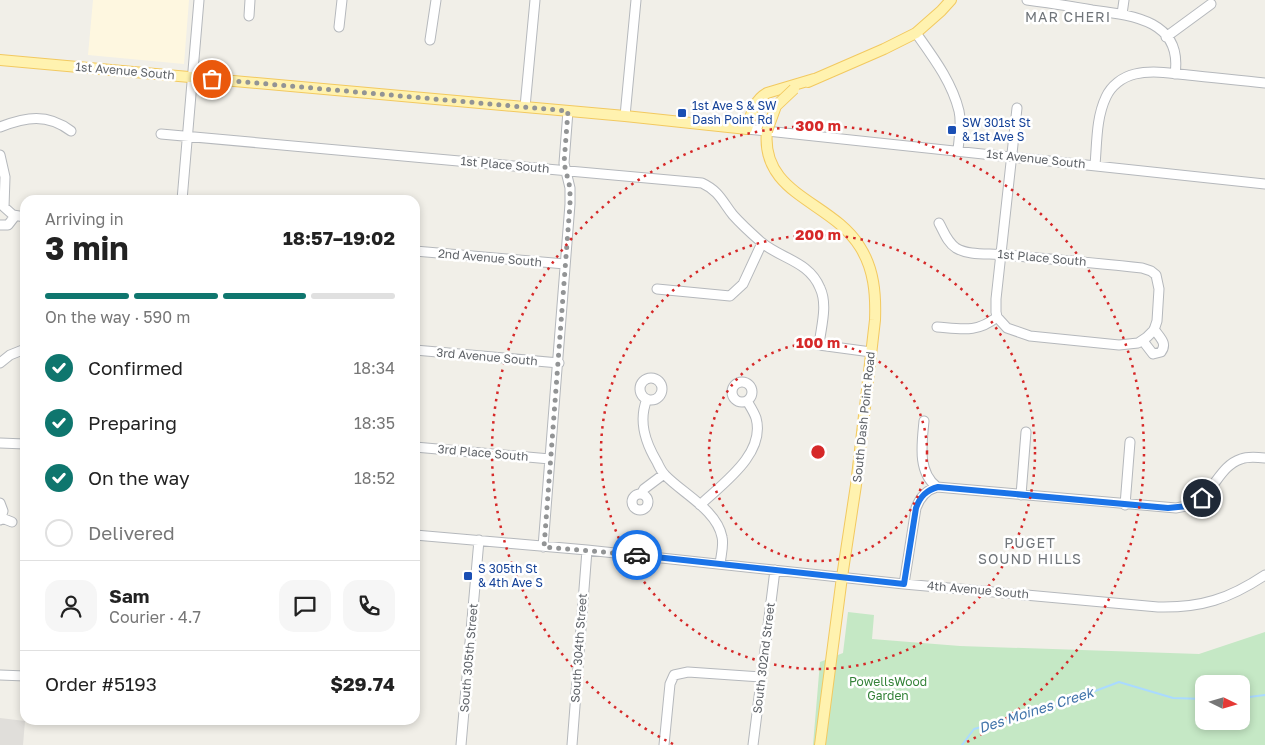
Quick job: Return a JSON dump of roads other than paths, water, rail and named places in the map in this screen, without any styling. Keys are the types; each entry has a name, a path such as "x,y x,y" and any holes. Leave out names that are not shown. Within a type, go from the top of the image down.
{"main road":[{"path":"748,129 752,112 761,96 814,79 916,33 951,0"},
{"name":"1st Avenue South","path":"0,60 625,116 748,129"},
{"name":"South Dash Point Road","path":"814,79 794,89 776,106 767,131 768,153 774,171 793,191 839,222 860,246 873,278 876,299 856,485 820,745"}],"street":[{"path":"182,195 199,0"},
{"path":"249,16 250,0"},
{"path":"339,27 342,0"},
{"path":"430,40 436,0"},
{"path":"526,107 535,0"},
{"path":"625,116 636,0"},
{"path":"1033,0 1122,14 1146,20 1158,28 1171,44 1175,57 1174,74"},
{"path":"1122,14 1124,0"},
{"path":"1166,37 1211,4"},
{"path":"916,33 936,61 952,90 960,113 958,150"},
{"path":"1095,165 1101,112 1106,98 1114,86 1124,78 1137,73 1174,74 1265,83"},
{"path":"1017,108 1001,254 996,307 997,317 1007,328 1030,336 1119,345 1132,344 1145,339 1154,329 1164,342 1164,348 1161,352 1153,354 1145,339"},
{"path":"544,547 570,204 570,188 564,163 568,111"},
{"path":"0,127 19,121 41,118 55,121 71,131"},
{"name":"1st Avenue South","path":"748,129 1265,184"},
{"name":"1st Place South","path":"161,134 702,183 713,188 734,216 762,243 806,267 815,276 824,303 819,345 871,352"},
{"path":"0,154 5,177 8,225 0,225"},
{"path":"7,211 20,215"},
{"name":"1st Place South","path":"939,223 950,242 958,249 971,252 1142,268 1150,271 1156,275 1160,289 1157,320 1154,329"},
{"path":"657,289 730,296 742,284 762,243"},
{"name":"2nd Avenue South","path":"420,251 566,264"},
{"path":"937,327 976,329 987,325 997,317"},
{"name":"3rd Avenue South","path":"420,350 559,363"},
{"path":"0,363 10,355 20,351"},
{"path":"647,399 644,410 644,434 648,448 664,474 700,504 719,528 723,546 720,564"},
{"path":"700,504 743,464 753,448 757,424 747,400"},
{"path":"924,421 923,461 927,476 938,487"},
{"path":"1021,495 1026,432"},
{"path":"1126,505 1130,442"},
{"path":"0,443 20,444"},
{"name":"3rd Place South","path":"420,447 550,459"},
{"path":"904,584 916,508 919,500 927,491 938,487 1168,508 1188,506 1202,498 1234,462 1246,457 1265,458"},
{"path":"641,494 644,489 664,474"},
{"path":"0,502 1,519 12,522"},
{"name":"4th Avenue South","path":"420,535 587,550 904,584 1158,607 1180,608 1225,598 1265,575"},
{"name":"South 305th Street","path":"461,745 479,540"},
{"name":"South 304th Street","path":"572,745 587,550"},
{"name":"South 302nd Street","path":"753,745 775,570"},
{"path":"664,745 670,684 674,675 696,672 762,677"},
{"path":"0,674 20,676"}],"waterway":[{"name":"Des Moines Creek","path":"962,745 974,729 1050,708 1119,682 1173,698 1195,699"},
{"name":"Des Moines Creek","path":"1250,697 1265,695"}],"place":[{"name":"1st Ave S & SW Dash Point Rd","path":"682,113"},
{"name":"SW 301st St & 1st Ave S","path":"952,130"},
{"name":"S 305th St & 4th Ave S","path":"468,576"}],"district":[{"name":"MAR CHERI","path":"1068,17"},
{"name":"PUGET SOUND HILLS","path":"1030,552"}],"park label":[{"name":"PowellsWood Garden","path":"888,689"}]}
